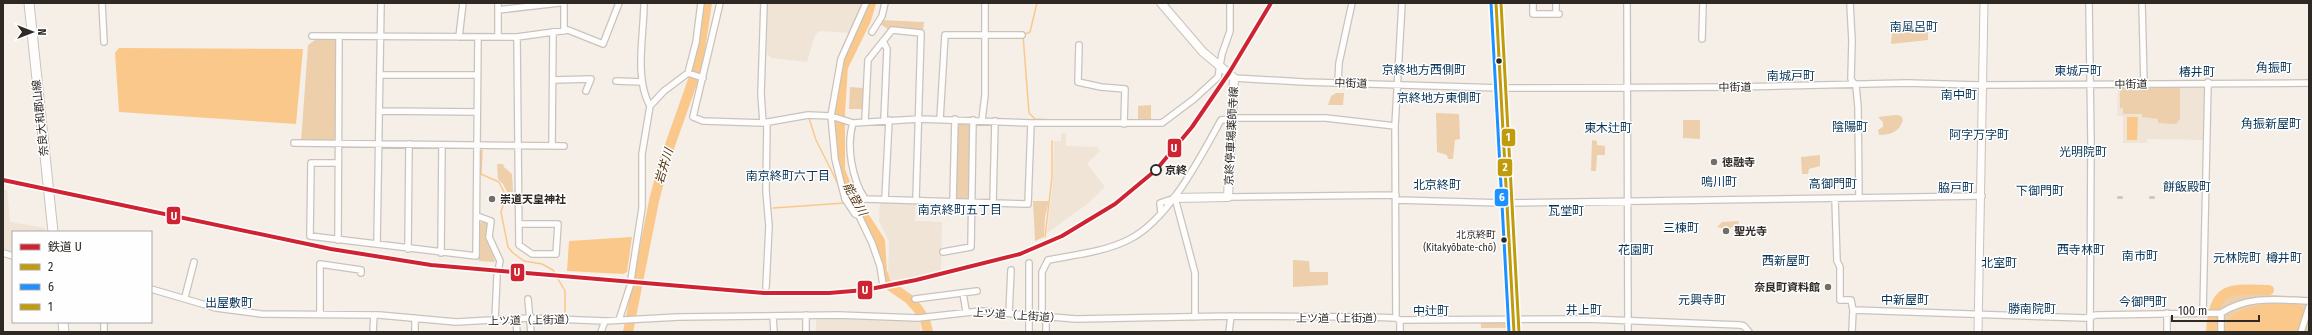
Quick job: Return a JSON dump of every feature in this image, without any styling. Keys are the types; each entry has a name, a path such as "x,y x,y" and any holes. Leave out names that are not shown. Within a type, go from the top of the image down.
{"main road":[{"name":"奈良大和郡山線","path":"28,3 53,231"},
{"name":"京終停車場薬師寺線","path":"1161,3 1186,34 1234,78 1228,197 1175,198"}],"street":[{"path":"102,3 104,42"},
{"path":"377,243 381,3"},
{"path":"458,37 462,3"},
{"path":"498,3 498,37"},
{"path":"498,10 559,3"},
{"path":"564,3 564,30"},
{"path":"312,36 517,37 568,30 603,44 620,3"},
{"path":"644,3 642,82 643,94 650,106"},
{"path":"619,320 630,286 642,208 642,154 650,106 664,91 689,73 696,42 701,3"},
{"path":"720,3 693,117 703,121 765,122 808,115 832,116 851,122 955,119 1031,123 1124,124 1162,123 1194,99 1218,77 1222,54 1230,31 1230,3"},
{"path":"764,3 761,94 765,122 766,191 769,226 766,287"},
{"path":"866,3 840,59 832,116 835,160 845,199 859,216 872,243 880,266 883,285"},
{"path":"872,32 882,16 885,3"},
{"path":"982,120 985,95 985,3"},
{"path":"1338,82 1339,63 1352,3"},
{"path":"1400,332 1398,319 1395,126 1399,85 1402,3"},
{"path":"1496,3 1514,332"},
{"path":"1533,3 1533,14 1557,14 1556,3"},
{"path":"1627,3 1629,200 1628,332"},
{"path":"1702,39 1703,3"},
{"path":"1850,3 1852,41 1851,79 1854,84 1858,107 1859,198"},
{"path":"1978,332 1982,196 1984,3"},
{"path":"2089,3 2090,332"},
{"path":"2142,3 2144,83"},
{"path":"865,121 868,60 892,30 921,33 916,199"},
{"path":"552,146 553,32"},
{"path":"940,119 945,35 985,33 1022,35"},
{"path":"338,240 339,36"},
{"path":"338,163 311,163 310,236 377,243 441,253 476,256 478,37"},
{"path":"517,37 516,145 519,245 532,254 556,254 558,224 519,224"},
{"path":"883,41 887,49 885,199"},
{"path":"1079,45 1078,82 1101,87 1125,89 1124,124"},
{"path":"689,73 702,77"},
{"path":"380,76 477,76"},
{"name":"中街道","path":"1234,78 1501,88 1628,88 1908,83 1983,85 2208,82 2309,83"},
{"path":"553,80 591,79 586,91"},
{"path":"616,81 642,82"},
{"path":"2203,313 2208,82"},
{"path":"380,111 477,112"},
{"path":"1046,332 1042,272 1048,260 1098,250 1129,240 1161,213 1175,198 1221,120 1326,118 1395,126"},
{"path":"953,201 955,119"},
{"path":"943,252 971,247 973,120"},
{"path":"993,202 995,121"},
{"path":"851,122 850,134 855,178 865,199 916,199 1028,204 1031,123"},
{"path":"294,143 564,146"},
{"path":"408,249 409,144"},
{"path":"441,253 442,145"},
{"path":"1228,197 1396,197 1508,203 1629,200 1836,199 1982,196"},
{"path":"1161,213 1160,203 1175,198"},
{"path":"1175,198 1195,273 1195,317"},
{"path":"1836,199 1836,261 1840,266 1840,300 1851,300 1853,310 1852,332"},
{"path":"477,216 491,221 490,237 500,261 499,266"},
{"path":"185,297 194,262"},
{"path":"1029,263 1029,332"},
{"path":"320,315 320,264 361,270 361,273"},
{"path":"1009,313 1011,270"},
{"path":"495,320 496,276"},
{"name":"上ツ道（上街道）","path":"152,288 185,297 216,308 240,311 320,315 374,315 456,322 529,318 605,321 806,315 923,317 966,311 1009,313 1044,317 1231,316 1398,319 1629,320 1740,325 1744,326 1749,332"},
{"path":"915,299 977,291"},
{"path":"963,293 966,311"},
{"path":"528,299 531,332"},
{"path":"1853,310 2090,316 2167,313 2220,313 2234,306 2252,301 2271,299 2309,301"},
{"path":"2301,332 2309,307"},
{"path":"2167,313 2167,332"},
{"path":"2220,313 2221,332"},
{"path":"373,332 374,315"},
{"path":"806,315 806,332"},
{"path":"773,316 774,332"},
{"path":"1230,332 1231,316"},
{"path":"415,318 415,332"},
{"path":"516,319 517,332"},
{"path":"601,332 605,321"}],"shaded area":[{"path":"767,3 865,3 851,33 819,31 815,35 807,62 771,58 767,54"},
{"path":"881,20 924,22 923,30 891,28 889,30 879,23"},
{"path":"1928,29 1928,40 1891,44 1892,31"},
{"path":"334,39 336,41 336,142 301,142 308,45 315,40"},
{"path":"119,48 303,49 296,124 119,112 115,53"},
{"path":"2180,85 2180,119 2176,124 2158,123 2158,119 2142,117 2142,114 2123,114 2123,108 2120,108 2120,86"},
{"path":"2207,85 2206,140 2147,139 2147,143 2123,143 2123,116 2117,116 2118,86"},
{"path":"850,87 863,88 863,109 849,109"},
{"path":"1336,93 1344,93 1343,105 1328,105 1331,96"},
{"path":"1151,105 1151,123 1138,123 1138,106"},
{"path":"1436,113 1459,114 1460,139 1455,140 1453,159 1448,159 1447,155 1437,152"},
{"path":"1896,115 1901,116 1903,120 1897,130 1891,133 1879,135 1878,130 1883,127 1883,122 1878,117"},
{"path":"2127,117 2138,117 2137,140 2127,140"},
{"path":"1683,120 1700,120 1700,139 1683,138"},
{"path":"957,123 970,124 968,199 955,198"},
{"path":"1061,133 1066,133 1066,146 1097,147 1100,151 1087,164 1105,187 1086,205 1047,233 1053,179 1054,141 1061,141"},
{"path":"1592,140 1597,141 1597,145 1605,146 1605,155 1597,155 1596,171 1591,171"},
{"path":"1820,155 1820,166 1809,169 1808,174 1802,174 1801,157"},
{"path":"497,164 503,164 504,167 512,174 513,192 507,192 503,184 498,179"},
{"path":"3,190 7,190 10,222 45,228 44,231 12,231 12,253 3,250"},
{"path":"880,200 916,201 915,221 942,222 941,270 927,275 892,281 888,274 889,242 879,221"},
{"path":"1033,201 1049,201 1045,217 1044,237 1035,241"},
{"path":"484,221 489,222 490,245 495,262 479,261 479,224"},
{"path":"1739,221 1738,227 1731,227 1730,230 1717,227 1722,222"},
{"path":"632,237 627,272 623,274 567,271 569,241"},
{"path":"1293,260 1309,261 1310,272 1328,272 1328,285 1293,287"},
{"path":"2233,288 2272,289 2271,295 2309,297 2309,332 2210,332 2212,312 2217,300 2226,291"},
{"path":"2280,303 2298,305 2305,311 2298,332 2225,332 2227,323 2231,317 2245,308"},
{"path":"816,318 920,322 921,332 816,332"},
{"path":"1481,322 1506,322 1509,328 1481,328"}],"waterway":[{"name":"岩井川","path":"628,332 654,201 664,162 697,69 707,3"},
{"name":"能登川","path":"871,3 866,20 843,67 840,113 840,170 850,195 880,241 882,271 886,283 909,299 918,309 925,320 928,332"},
{"path":"1037,3 1030,32 1023,35 1029,113 1035,119 1053,120"},
{"path":"809,118 816,140 838,184"},
{"path":"1045,237 1052,177 1052,141"},
{"path":"482,150 481,174 499,182 506,196 501,212 508,247 513,253 524,261 542,264 553,270 565,291 565,312"},
{"path":"773,208 845,203"},
{"path":"2211,332 2216,305 2220,298 2226,293 2234,290 2269,290"}],"rail line":[{"name":"U","path":"3,180 331,249 431,265 764,293 829,293 865,290 916,280 1020,254 1062,236 1115,204 1156,170 1192,127 1229,73 1271,3"}],"transit line":[{"name":"6","path":"1491,3 1509,332"},
{"name":"2","path":"1496,3 1514,332"},
{"name":"1","path":"1501,3 1519,332"}],"place":[{"name":"徳融寺","path":"1714,162"},
{"name":"京終","path":"1156,170"},
{"name":"崇道天皇神社","path":"492,199"},
{"name":"聖光寺","path":"1726,231"},
{"name":"北京終町 (Kitakyōbate-chō)","path":"1504,240"},
{"name":"奈良町資料館","path":"1828,287"}],"district":[{"name":"南風呂町","path":"1914,27"},
{"name":"角振町","path":"2274,68"},
{"name":"京終地方西側町","path":"1424,70"},
{"name":"東城戸町","path":"2078,71"},
{"name":"椿井町","path":"2197,72"},
{"name":"南城戸町","path":"1791,76"},
{"name":"南中町","path":"1959,95"},
{"name":"京終地方東側町","path":"1439,98"},
{"name":"角振新屋町","path":"2271,124"},
{"name":"陰陽町","path":"1850,127"},
{"name":"東木辻町","path":"1608,128"},
{"name":"阿字万字町","path":"1979,135"},
{"name":"光明院町","path":"2083,152"},
{"name":"南京終町六丁目","path":"788,176"},
{"name":"鳴川町","path":"1719,182"},
{"name":"高御門町","path":"1833,184"},
{"name":"北京終町","path":"1437,185"},
{"name":"餅飯殿町","path":"2187,187"},
{"name":"脇戸町","path":"1956,188"},
{"name":"下御門町","path":"2040,191"},
{"name":"南京終町五丁目","path":"960,210"},
{"name":"瓦堂町","path":"1566,211"},
{"name":"三棟町","path":"1681,228"},
{"name":"花園町","path":"1636,250"},
{"name":"西寺林町","path":"2081,250"},
{"name":"南市町","path":"2140,256"},
{"name":"元林院町","path":"2237,258"},
{"name":"樽井町","path":"2284,258"},
{"name":"西新屋町","path":"1786,261"},
{"name":"北室町","path":"1999,263"},
{"name":"元興寺町","path":"1702,300"},
{"name":"中新屋町","path":"1905,300"},
{"name":"今御門町","path":"2143,302"},
{"name":"出屋敷町","path":"229,303"},
{"name":"勝南院町","path":"2032,309"},
{"name":"井上町","path":"1584,310"},
{"name":"中辻町","path":"1431,311"}]}
